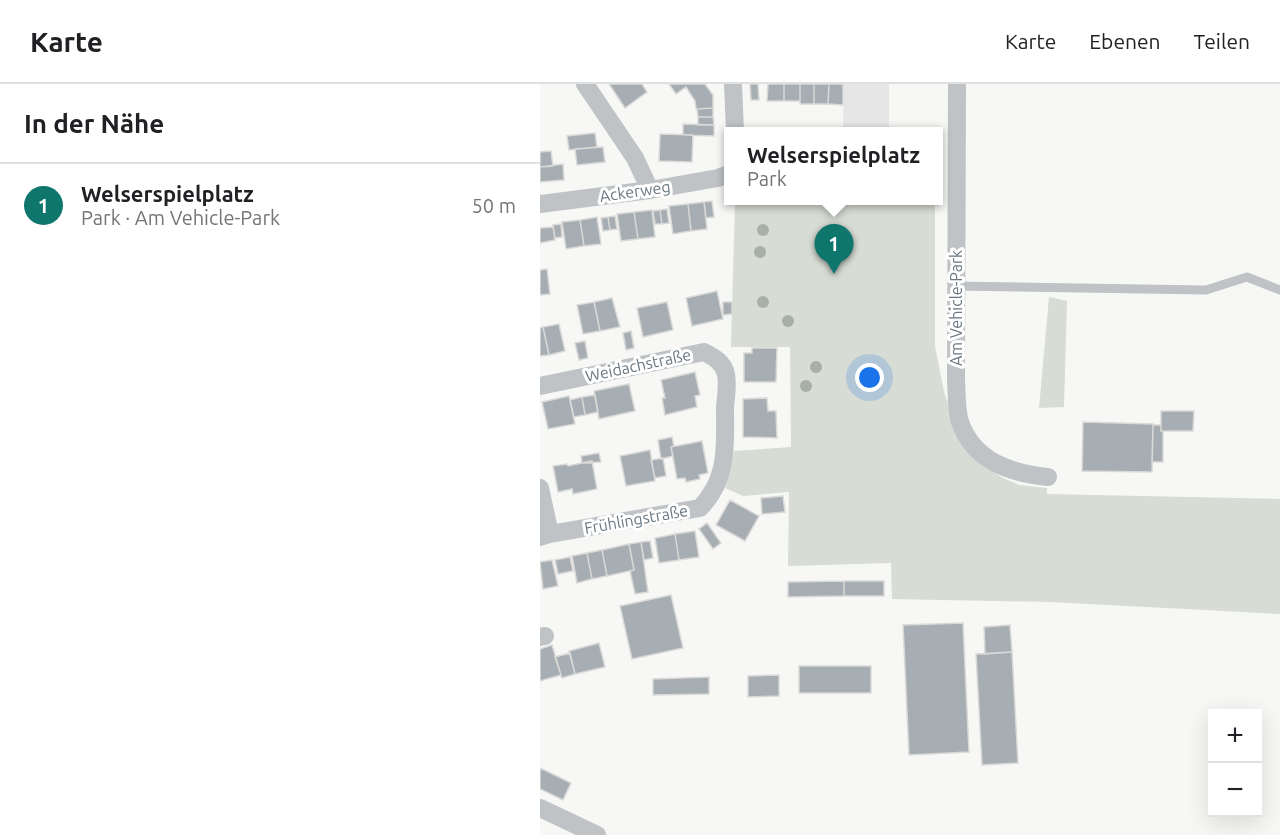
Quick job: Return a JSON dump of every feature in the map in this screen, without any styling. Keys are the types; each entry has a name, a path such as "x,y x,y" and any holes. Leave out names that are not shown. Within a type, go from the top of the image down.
{"street":[{"path":"585,84 635,158 650,190"},
{"path":"734,84 735,127"},
{"name":"Am Vehicle-Park","path":"957,84 956,380 960,423 970,441 989,460 1014,472 1048,477"},
{"name":"Ackerweg","path":"540,204 650,190 724,176"},
{"name":"Weidachstraße","path":"540,386 704,351 718,360 726,375"},
{"name":"Frühlingstraße","path":"545,535 700,508 718,485 723,467 726,375"},
{"path":"540,488 545,535"},
{"path":"540,808 597,835"}],"lane":[{"path":"956,286 1206,290 1247,277 1280,290"}],"shaded area":[{"path":"844,84 889,84 889,127 843,127"},
{"path":"735,205 935,205 935,346 944,392 959,436 984,466 1019,485 1047,488 1047,494 1280,499 1280,614 1050,602 892,599 891,563 788,566 789,492 743,496 725,488 734,451 791,447 790,347 731,347"},
{"path":"1049,297 1067,301 1064,407 1039,408"}],"building":[{"path":"609,84 642,84 647,92 625,108"},
{"path":"669,84 705,84 713,95 713,108 696,109 695,101 686,87 676,94"},
{"path":"750,84 758,84 759,100 751,100"},
{"path":"768,84 784,84 784,101 767,101"},
{"path":"784,84 800,84 800,101 784,101"},
{"path":"800,84 814,84 814,104 800,104"},
{"path":"814,84 829,84 828,104 814,104"},
{"path":"829,84 843,84 843,105 828,104"},
{"path":"713,108 713,117 698,117 697,109"},
{"path":"698,117 713,117 714,125 698,125"},
{"path":"683,124 714,125 714,136 683,135"},
{"path":"595,133 597,147 569,150 567,136"},
{"path":"660,134 693,135 692,162 659,161"},
{"path":"603,147 605,162 577,165 575,149"},
{"path":"551,151 553,166 540,167 540,152"},
{"path":"563,164 564,180 540,182 540,167"},
{"path":"712,201 714,217 706,218 704,202"},
{"path":"704,202 707,229 691,231 688,204"},
{"path":"688,204 691,231 673,234 669,206"},
{"path":"667,209 669,223 662,224 660,210"},
{"path":"652,210 655,237 638,239 634,212"},
{"path":"660,210 662,224 655,224 653,211"},
{"path":"634,212 638,239 621,241 617,214"},
{"path":"615,216 617,229 610,230 608,217"},
{"path":"597,217 601,244 584,246 580,220"},
{"path":"608,217 610,230 603,231 601,218"},
{"path":"580,220 584,246 566,249 562,222"},
{"path":"561,224 562,237 555,238 553,225"},
{"path":"553,227 555,240 540,243 540,228"},
{"path":"547,269 550,294 540,295 540,270"},
{"path":"717,291 723,319 692,326 686,298"},
{"path":"612,298 620,327 600,331 594,302"},
{"path":"594,302 600,331 583,334 577,305"},
{"path":"667,302 673,330 643,337 637,308"},
{"path":"723,302 732,302 732,314 723,315"},
{"path":"559,324 565,351 549,355 543,327"},
{"path":"543,327 549,355 540,356 540,328"},
{"path":"631,331 634,348 626,350 623,333"},
{"path":"585,341 588,358 579,360 575,343"},
{"path":"752,348 777,348 776,382 744,382 744,353 752,353"},
{"path":"695,372 700,395 695,396 697,407 665,415 662,398 665,398 661,380"},
{"path":"629,384 635,411 599,419 594,391"},
{"path":"595,395 598,412 585,415 582,397"},
{"path":"569,396 575,424 548,429 542,402"},
{"path":"582,397 585,415 574,417 570,400"},
{"path":"767,398 768,411 776,411 777,438 743,437 743,399"},
{"path":"1161,411 1194,411 1193,431 1161,431"},
{"path":"1083,422 1153,424 1152,472 1082,471"},
{"path":"1153,425 1161,425 1161,431 1163,431 1163,462 1152,462"},
{"path":"672,437 673,456 661,459 658,440"},
{"path":"702,441 708,473 699,475 700,479 686,482 685,478 677,479 671,447"},
{"path":"650,450 655,481 626,486 620,456"},
{"path":"599,453 601,462 582,463 581,456"},
{"path":"663,458 666,476 655,478 651,460"},
{"path":"592,461 597,489 573,494 572,489 558,492 553,466 567,464 568,466"},
{"path":"783,496 785,512 762,514 761,498"},
{"path":"730,500 759,516 745,541 716,525"},
{"path":"707,523 721,543 713,549 699,529"},
{"path":"695,531 699,557 679,560 675,534"},
{"path":"675,534 679,560 659,563 655,538"},
{"path":"650,541 653,558 644,560 641,542"},
{"path":"641,542 648,592 635,594 630,571 634,570 629,544"},
{"path":"629,544 634,570 607,576 602,550"},
{"path":"602,550 607,576 592,579 587,553"},
{"path":"587,553 592,579 577,583 572,556"},
{"path":"570,557 573,571 558,574 555,560"},
{"path":"552,560 558,586 543,589 540,562"},
{"path":"844,581 844,596 788,597 788,582"},
{"path":"844,581 884,581 884,596 844,596"},
{"path":"671,595 683,648 632,659 620,606"},
{"path":"963,623 969,752 909,755 903,625"},
{"path":"1010,625 1012,652 985,654 984,627"},
{"path":"599,643 605,667 575,674 569,651"},
{"path":"552,645 561,675 540,681 540,649"},
{"path":"1012,652 1018,763 982,765 976,654"},
{"path":"570,653 575,674 562,678 555,657"},
{"path":"799,666 871,666 871,693 799,693"},
{"path":"779,675 779,696 748,697 748,676"},
{"path":"709,677 709,694 653,695 653,679"},
{"path":"540,768 571,783 563,800 540,789"}],"place":[{"name":"Welserspielplatz","path":"834,274"}]}
